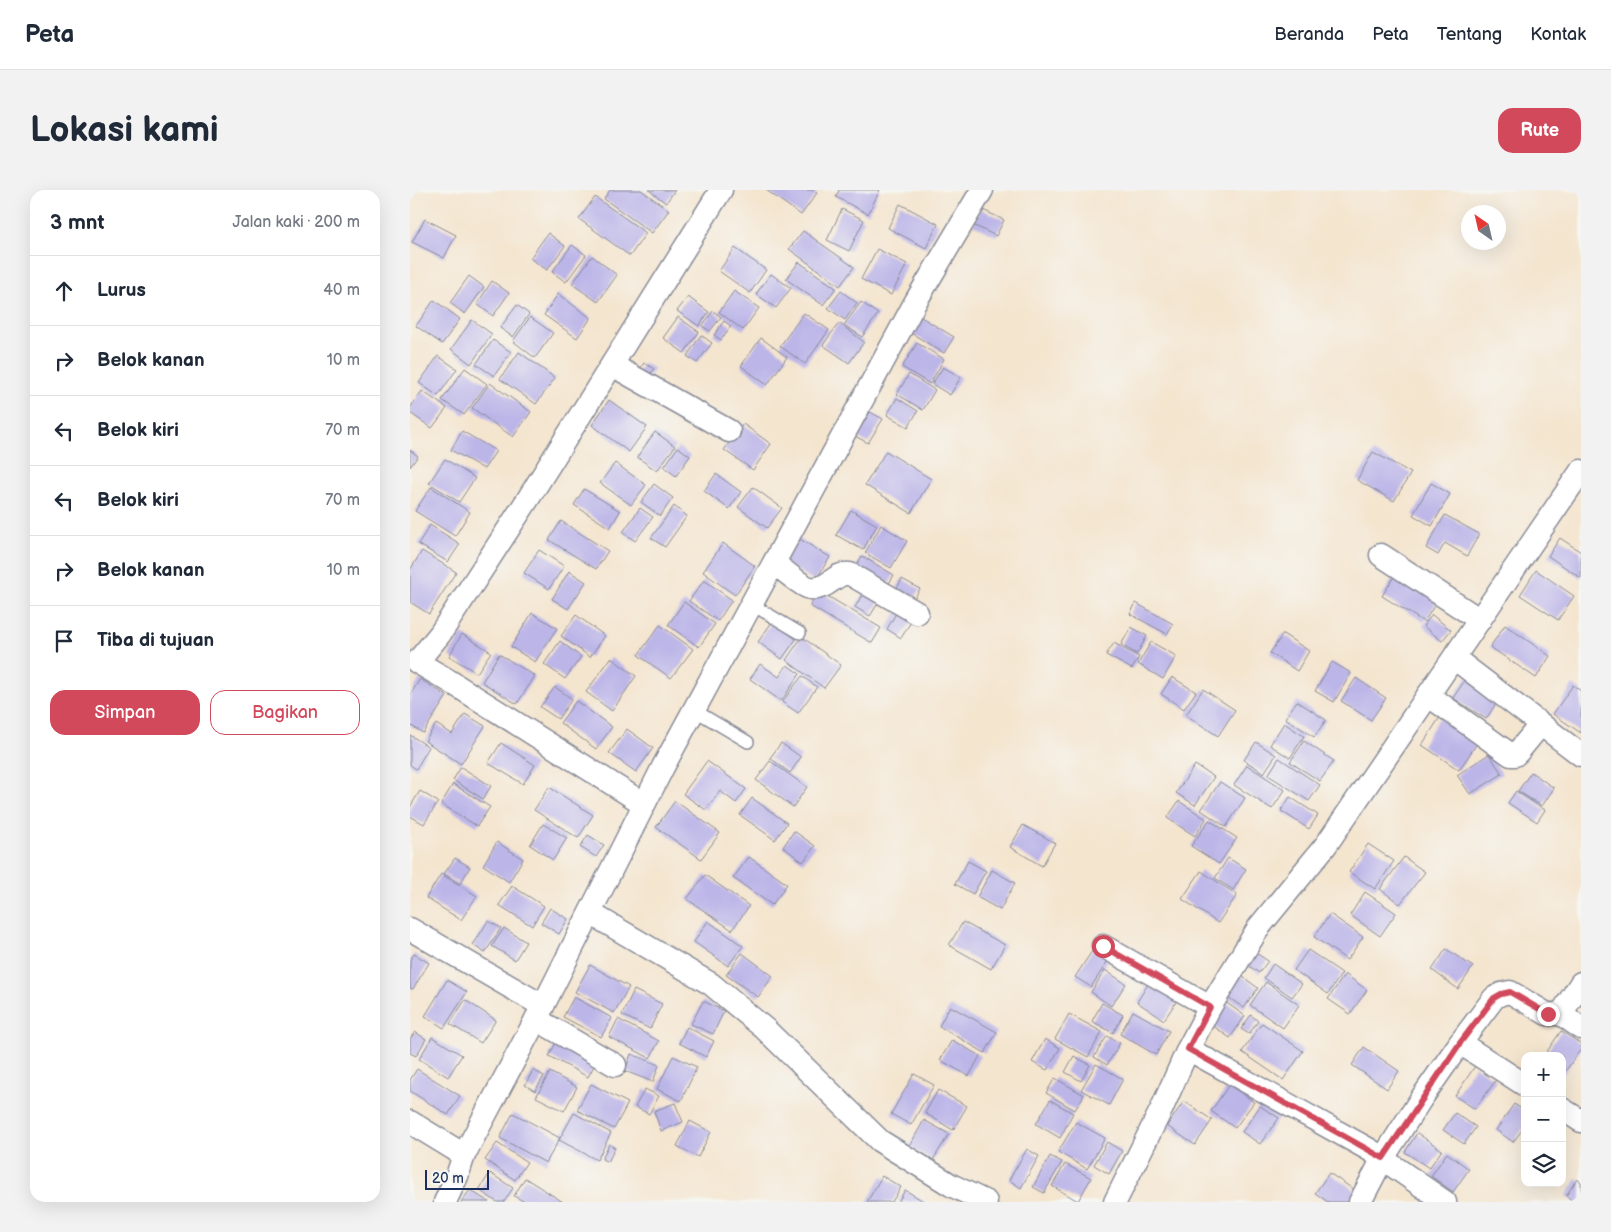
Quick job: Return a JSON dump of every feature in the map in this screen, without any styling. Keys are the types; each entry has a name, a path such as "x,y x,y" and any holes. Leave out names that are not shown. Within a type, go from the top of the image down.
{"street":[{"path":"644,804 451,682 413,666 445,626 528,499 721,190"},
{"path":"445,1202 464,1155 540,1012 644,804 916,301 982,190"},
{"path":"612,365 728,431"},
{"path":"1115,1202 1138,1152 1162,1108 1188,1049 1210,1007 1258,927 1326,845 1581,471"},
{"path":"1381,555 1480,620"},
{"path":"774,563 808,588 823,588 841,574 850,574 916,613"},
{"path":"1454,658 1581,754"},
{"path":"1428,695 1511,755 1515,755 1518,752 1541,724"},
{"path":"590,913 711,984 765,1029 880,1141 951,1185 986,1202"},
{"path":"410,929 540,1012 615,1065"},
{"path":"1103,946 1210,1007"},
{"path":"1560,1014 1581,983"},
{"path":"1360,1202 1383,1158 1460,1043 1494,998 1505,992 1513,993 1548,1014 1560,1014 1581,1028"},
{"path":"1460,1043 1521,1082"},
{"path":"1188,1049 1383,1158 1445,1202"},
{"path":"1566,1112 1581,1121"},
{"path":"410,1122 464,1155"}],"lane":[{"path":"751,604 800,633"},
{"path":"694,710 748,742"}],"building":[{"path":"610,190 641,190 669,210 652,233 604,199"},
{"path":"649,190 675,190 666,203"},
{"path":"766,190 812,190 817,193 801,215"},
{"path":"839,190 880,190 868,214 836,197"},
{"path":"595,197 646,233 630,256 579,219"},
{"path":"900,204 938,224 926,248 888,228"},
{"path":"842,209 864,220 849,251 827,240"},
{"path":"981,209 1004,220 996,236 973,225"},
{"path":"425,219 456,235 444,258 412,242"},
{"path":"803,231 854,267 840,286 789,249"},
{"path":"548,233 565,246 547,270 530,258"},
{"path":"572,245 586,255 566,282 552,272"},
{"path":"735,248 766,270 750,293 719,271"},
{"path":"877,249 907,264 891,295 861,279"},
{"path":"592,256 617,275 598,302 572,284"},
{"path":"799,262 836,288 823,305 786,279"},
{"path":"771,274 791,288 776,308 756,294"},
{"path":"469,276 484,287 465,314 450,303"},
{"path":"492,281 509,293 493,316 477,304"},
{"path":"734,291 759,308 743,330 719,312"},
{"path":"841,291 857,303 845,320 828,308"},
{"path":"558,294 591,318 577,338 544,315"},
{"path":"688,297 709,312 699,326 677,311"},
{"path":"434,300 460,319 442,344 416,326"},
{"path":"861,302 878,314 862,337 844,325"},
{"path":"517,305 529,314 513,337 500,328"},
{"path":"713,311 721,317 710,331 702,326"},
{"path":"804,313 829,330 805,364 780,346"},
{"path":"530,317 553,333 535,358 513,341"},
{"path":"678,317 699,332 684,353 663,338"},
{"path":"921,317 954,337 944,353 911,333"},
{"path":"472,320 492,334 471,364 451,349"},
{"path":"724,321 731,326 721,340 714,335"},
{"path":"839,323 864,342 849,363 823,345"},
{"path":"701,335 712,343 697,363 687,356"},
{"path":"761,338 787,357 767,385 741,366"},
{"path":"493,340 511,352 494,376 476,364"},
{"path":"917,343 944,359 930,384 902,367"},
{"path":"519,352 555,378 536,404 500,379"},
{"path":"438,356 457,369 438,396 419,383"},
{"path":"644,363 654,369 646,380 637,373"},
{"path":"943,367 961,377 950,395 932,384"},
{"path":"465,368 487,384 464,415 442,400"},
{"path":"909,374 935,390 923,410 897,394"},
{"path":"490,383 531,412 513,437 472,408"},
{"path":"422,391 447,408 432,428 410,413 410,408"},
{"path":"897,398 918,411 908,427 887,415"},
{"path":"609,400 647,427 629,452 592,425"},
{"path":"870,412 883,419 868,443 855,436"},
{"path":"743,424 771,444 753,470 724,450"},
{"path":"462,431 496,451 484,469 451,450"},
{"path":"655,432 675,446 657,471 637,457"},
{"path":"678,447 690,456 676,476 664,467"},
{"path":"410,450 418,456 410,467"},
{"path":"886,451 931,479 911,513 865,485"},
{"path":"1373,452 1411,473 1394,501 1357,480"},
{"path":"445,459 475,478 459,502 429,483"},
{"path":"615,463 646,485 631,505 600,483"},
{"path":"716,474 741,492 729,509 704,491"},
{"path":"1431,483 1450,494 1432,526 1413,515"},
{"path":"654,484 673,498 660,516 641,502"},
{"path":"431,487 470,512 455,536 415,511"},
{"path":"753,487 782,508 767,528 738,507"},
{"path":"584,489 620,511 610,528 574,505"},
{"path":"674,506 687,516 665,547 651,538"},
{"path":"640,508 653,517 635,541 623,532"},
{"path":"851,510 877,525 863,550 836,535"},
{"path":"1445,515 1479,534 1467,556 1445,543 1438,555 1426,548"},
{"path":"561,521 608,551 596,569 549,540"},
{"path":"430,525 460,544 448,562 418,544"},
{"path":"881,525 907,541 891,568 865,553"},
{"path":"798,538 830,557 815,581 783,562"},
{"path":"1560,538 1581,552 1581,578 1548,556"},
{"path":"723,543 755,566 735,595 703,572"},
{"path":"539,550 564,566 549,589 524,573"},
{"path":"422,551 456,572 429,614 410,602 410,570"},
{"path":"862,556 894,575 885,590 853,571"},
{"path":"1536,570 1574,596 1558,620 1520,595"},
{"path":"569,571 586,582 568,609 552,599"},
{"path":"1397,572 1439,598 1424,622 1382,596"},
{"path":"902,579 920,589 910,605 893,595"},
{"path":"704,580 732,600 718,621 689,601"},
{"path":"867,588 882,597 870,616 855,607"},
{"path":"819,591 881,628 872,643 810,606"},
{"path":"684,602 715,624 699,647 668,625"},
{"path":"1136,603 1173,624 1167,634 1130,614"},
{"path":"899,608 914,617 901,638 887,629"},
{"path":"532,613 557,628 535,662 511,647"},
{"path":"576,615 605,636 590,657 561,636"},
{"path":"1432,615 1451,630 1442,641 1423,626"},
{"path":"772,622 796,639 782,659 758,642"},
{"path":"660,625 693,649 671,678 638,655"},
{"path":"1505,625 1550,656 1536,678 1490,647"},
{"path":"1131,627 1147,636 1137,654 1121,645"},
{"path":"462,634 491,652 477,673 449,656"},
{"path":"1283,634 1309,651 1297,671 1270,653"},
{"path":"802,637 841,665 824,688 786,660"},
{"path":"560,641 581,657 565,679 544,664"},
{"path":"1151,642 1176,656 1163,679 1138,664"},
{"path":"1114,643 1139,657 1132,669 1106,655"},
{"path":"499,654 535,676 517,704 482,682"},
{"path":"611,658 636,676 612,711 586,692"},
{"path":"1332,662 1351,673 1334,702 1315,691"},
{"path":"760,664 779,677 787,665 800,674 781,701 750,679"},
{"path":"1469,674 1501,696 1486,719 1453,698"},
{"path":"802,676 817,687 798,713 782,702"},
{"path":"1172,677 1196,692 1184,709 1161,694"},
{"path":"1356,678 1386,698 1371,720 1341,701"},
{"path":"420,679 447,696 423,733 410,725 410,695"},
{"path":"1573,685 1581,691 1581,733 1553,714"},
{"path":"555,687 572,699 558,719 540,707"},
{"path":"1203,689 1235,710 1218,736 1186,715"},
{"path":"576,701 612,727 596,749 560,723"},
{"path":"1297,701 1326,720 1314,737 1285,718"},
{"path":"465,714 485,726 461,764 425,741 436,724 452,734"},
{"path":"1440,717 1478,742 1459,770 1422,745"},
{"path":"1284,723 1304,736 1290,758 1270,745"},
{"path":"627,729 653,748 636,772 609,753"},
{"path":"410,735 429,747 416,769 410,765"},
{"path":"1304,741 1334,761 1320,781 1290,762"},
{"path":"1256,742 1276,755 1264,773 1244,760"},
{"path":"501,743 535,765 523,784 488,763"},
{"path":"781,743 801,757 790,773 770,758"},
{"path":"1489,754 1502,774 1470,794 1457,775"},
{"path":"1279,758 1320,785 1309,801 1268,775"},
{"path":"707,761 746,789 736,803 720,791 706,810 683,794"},
{"path":"770,761 807,787 793,807 756,780"},
{"path":"1195,765 1214,777 1195,805 1176,793"},
{"path":"1247,765 1285,790 1272,809 1234,785"},
{"path":"461,767 491,786 483,799 453,780"},
{"path":"1531,772 1554,788 1542,806 1518,791"},
{"path":"1220,782 1245,798 1226,827 1201,810"},
{"path":"453,784 490,807 477,826 441,804"},
{"path":"549,787 593,815 578,838 534,810"},
{"path":"420,791 438,802 424,824 410,816 410,807"},
{"path":"1516,791 1545,810 1537,822 1508,803"},
{"path":"1290,797 1318,815 1309,829 1281,811"},
{"path":"752,798 787,823 775,840 740,815"},
{"path":"675,801 720,833 701,859 656,827"},
{"path":"1179,801 1206,819 1195,836 1167,818"},
{"path":"1209,820 1237,838 1219,864 1191,846"},
{"path":"543,824 567,838 553,860 530,845"},
{"path":"1023,825 1055,843 1042,866 1010,847"},
{"path":"794,831 815,846 803,862 783,847"},
{"path":"588,835 604,845 596,857 580,847"},
{"path":"497,842 523,859 509,882 483,865"},
{"path":"1368,844 1394,861 1375,889 1349,872"},
{"path":"749,857 787,884 772,905 733,878"},
{"path":"1404,857 1425,872 1400,904 1380,889"},
{"path":"455,858 470,867 460,884 444,874"},
{"path":"1228,858 1246,869 1233,890 1215,878"},
{"path":"968,861 986,871 973,894 955,884"},
{"path":"992,870 1015,883 1000,910 977,897"},
{"path":"1201,871 1237,895 1218,923 1182,899"},
{"path":"441,874 477,896 461,920 426,898"},
{"path":"705,875 749,906 732,930 687,899"},
{"path":"512,886 544,906 532,926 499,905"},
{"path":"1365,892 1396,913 1380,936 1350,915"},
{"path":"550,908 568,919 559,934 541,923"},
{"path":"1330,914 1363,937 1347,960 1314,937"},
{"path":"488,921 501,928 485,953 473,945"},
{"path":"708,921 743,946 728,966 694,942"},
{"path":"963,922 1005,945 991,969 949,945"},
{"path":"504,928 526,942 515,960 492,946"},
{"path":"1096,945 1111,956 1091,987 1075,977"},
{"path":"1250,949 1268,961 1259,973 1242,961"},
{"path":"1446,949 1473,967 1458,989 1432,970"},
{"path":"1308,950 1342,973 1328,994 1294,970"},
{"path":"742,953 773,976 758,997 726,975"},
{"path":"414,954 429,963 413,989 410,988 410,960"},
{"path":"1273,964 1302,984 1292,997 1264,978"},
{"path":"590,965 629,987 614,1013 575,992"},
{"path":"1105,970 1126,984 1111,1006 1091,992"},
{"path":"1235,971 1258,988 1244,1008 1220,992"},
{"path":"1345,974 1367,990 1350,1014 1328,999"},
{"path":"447,980 467,992 444,1028 425,1016"},
{"path":"1150,981 1178,999 1164,1020 1137,1002"},
{"path":"1266,982 1299,1005 1283,1028 1250,1005"},
{"path":"634,990 662,1004 650,1029 622,1015"},
{"path":"574,997 612,1018 601,1037 563,1017"},
{"path":"465,1000 496,1020 481,1043 450,1024"},
{"path":"703,1001 724,1011 713,1034 691,1024"},
{"path":"1224,1001 1245,1016 1230,1038 1209,1023"},
{"path":"1102,1003 1123,1015 1113,1033 1092,1021"},
{"path":"950,1006 997,1032 985,1053 939,1026"},
{"path":"1133,1011 1169,1031 1156,1055 1120,1034"},
{"path":"1069,1014 1102,1032 1088,1057 1055,1039"},
{"path":"1251,1015 1258,1021 1249,1034 1241,1029"},
{"path":"618,1019 659,1041 650,1058 609,1037"},
{"path":"1262,1023 1303,1051 1283,1080 1242,1052"},
{"path":"687,1027 714,1041 706,1057 679,1043"},
{"path":"1561,1031 1581,1044 1581,1049 1566,1070 1566,1052 1547,1052"},
{"path":"415,1032 426,1039 416,1056 410,1053 410,1039"},
{"path":"1107,1036 1120,1043 1107,1065 1094,1057"},
{"path":"432,1037 462,1055 448,1077 419,1059"},
{"path":"558,1039 597,1060 588,1077 549,1056"},
{"path":"1045,1039 1060,1048 1047,1070 1032,1062"},
{"path":"952,1040 980,1056 969,1076 940,1060"},
{"path":"1364,1047 1399,1071 1387,1089 1352,1065"},
{"path":"631,1054 659,1065 653,1082 625,1071"},
{"path":"673,1056 697,1067 681,1101 657,1089"},
{"path":"1074,1056 1090,1065 1081,1081 1065,1072"},
{"path":"1096,1064 1123,1079 1109,1105 1081,1090"},
{"path":"1475,1066 1496,1080 1475,1109 1455,1096"},
{"path":"417,1069 460,1096 448,1115 410,1091 410,1080"},
{"path":"533,1070 544,1076 535,1091 525,1085"},
{"path":"550,1072 577,1087 564,1111 536,1097"},
{"path":"914,1074 934,1085 911,1125 891,1114"},
{"path":"1055,1078 1084,1095 1075,1110 1046,1093"},
{"path":"591,1084 628,1103 614,1129 577,1110"},
{"path":"1229,1085 1254,1102 1235,1128 1211,1111"},
{"path":"645,1089 659,1096 649,1114 635,1107"},
{"path":"938,1090 967,1106 953,1130 925,1113"},
{"path":"1050,1100 1073,1113 1060,1138 1036,1124"},
{"path":"1184,1101 1212,1120 1195,1145 1167,1126"},
{"path":"675,1103 683,1122 661,1131 654,1111"},
{"path":"1514,1104 1521,1108 1521,1131 1513,1142 1496,1130"},
{"path":"1260,1106 1279,1118 1260,1144 1242,1132"},
{"path":"513,1113 560,1138 546,1163 500,1138"},
{"path":"574,1113 611,1133 597,1160 559,1140"},
{"path":"1455,1113 1476,1127 1464,1144 1443,1130"},
{"path":"924,1120 949,1134 933,1160 909,1147"},
{"path":"690,1121 711,1132 698,1157 677,1146"},
{"path":"1076,1122 1105,1138 1087,1169 1058,1152"},
{"path":"1417,1133 1442,1150 1429,1168 1405,1152"},
{"path":"1107,1142 1122,1151 1109,1174 1094,1165"},
{"path":"497,1143 527,1162 515,1180 485,1160"},
{"path":"609,1144 615,1148 608,1162 602,1159"},
{"path":"1027,1149 1039,1156 1021,1188 1009,1180"},
{"path":"1447,1153 1469,1169 1453,1192 1431,1176"},
{"path":"1050,1156 1062,1162 1044,1193 1033,1187"},
{"path":"1065,1164 1091,1178 1078,1201 1052,1186"},
{"path":"490,1173 513,1188 504,1202 497,1202 479,1190"},
{"path":"1329,1173 1356,1191 1348,1202 1328,1202 1315,1193"},
{"path":"882,1176 901,1187 892,1202 867,1202"},
{"path":"525,1178 563,1202 525,1202 514,1196"},
{"path":"1577,1179 1581,1182 1581,1202 1575,1202 1566,1196"},
{"path":"470,1190 489,1202 461,1202"},
{"path":"905,1190 925,1202 898,1202"}],"route":[{"path":"1103,946 1210,1007 1188,1049 1383,1158 1460,1043 1497,995 1505,992 1513,993 1548,1014"}]}
